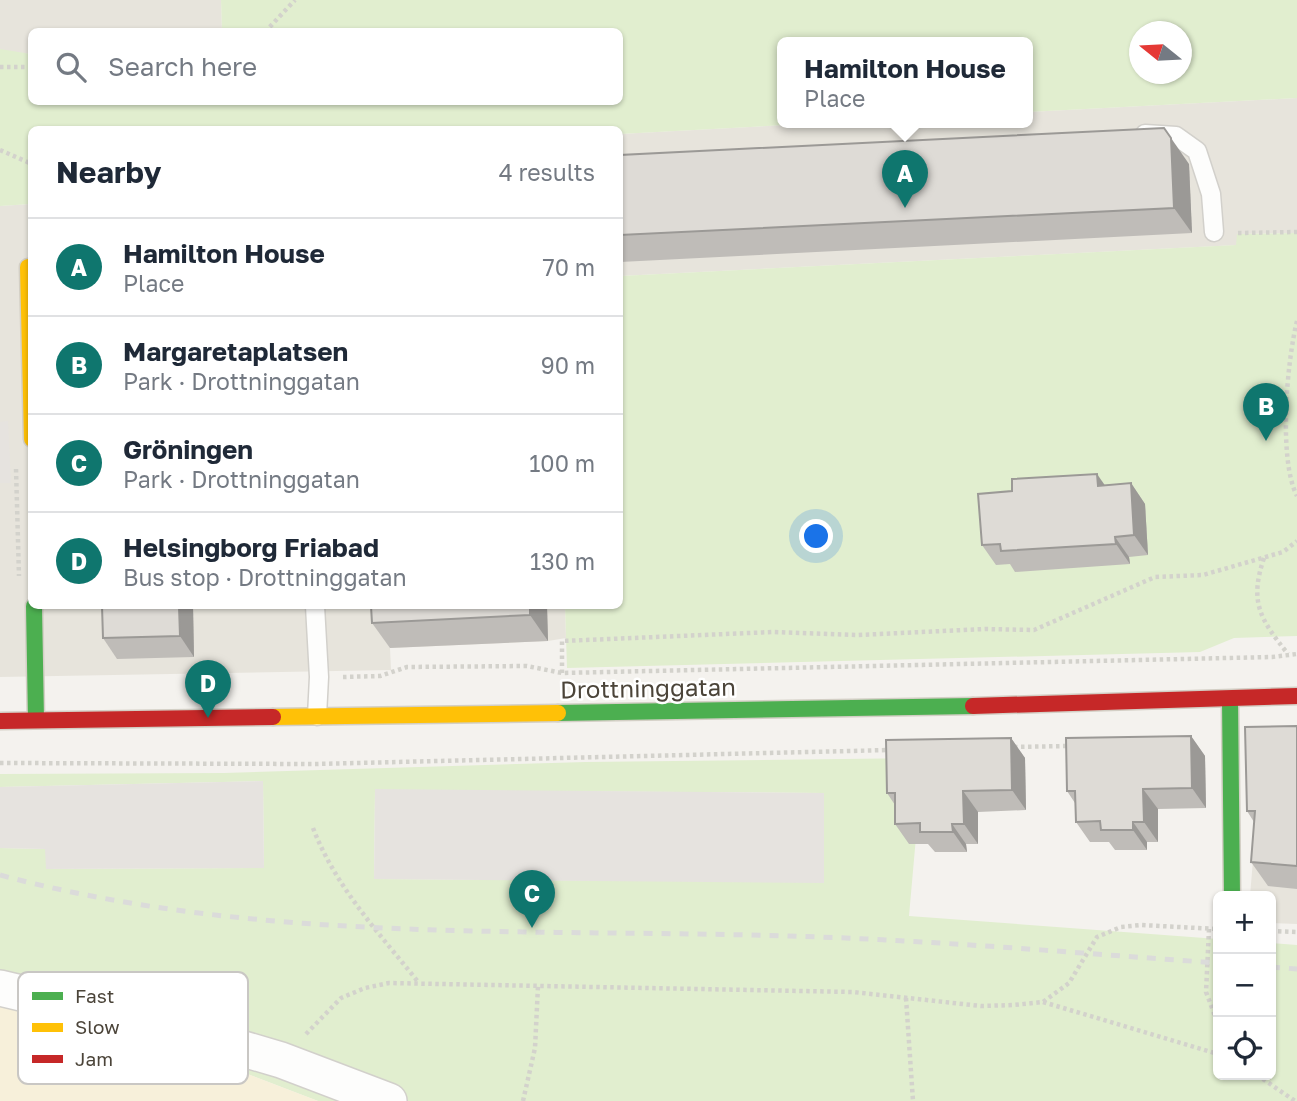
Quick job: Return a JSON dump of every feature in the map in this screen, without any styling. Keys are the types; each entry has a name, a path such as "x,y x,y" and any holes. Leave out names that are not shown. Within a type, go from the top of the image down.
{"street":[{"path":"34,609 36,720"},
{"name":"Drottninggatan","path":"0,721 859,709 1297,696"},
{"path":"1230,699 1232,891"},
{"path":"0,988 18,992"},
{"path":"248,1050 389,1101"}],"lane":[{"path":"1124,134 1176,136 1197,151 1211,194 1214,232"},
{"path":"315,609 317,716"}],"path":[{"path":"269,28 295,0"},
{"path":"0,67 28,67"},
{"path":"0,150 28,162"},
{"path":"1214,232 1297,232"},
{"path":"1297,321 1291,344 1286,426 1288,468 1297,496"},
{"path":"16,463 20,586"},
{"path":"562,673 562,641 773,632 859,635 985,629 1034,630 1155,577 1203,575 1283,552 1297,541"},
{"path":"1264,558 1258,576 1257,606 1270,632 1288,655"},
{"path":"318,677 380,676 407,667 527,666 562,673 1297,653"},
{"path":"1008,747 1078,746"},
{"path":"0,763 315,764 897,750"},
{"path":"313,828 322,852 345,890 420,983"},
{"path":"1043,1002 1069,983 1097,937 1121,928 1141,925 1213,929"},
{"path":"1209,929 1206,992 1215,1017"},
{"path":"1276,931 1297,932"},
{"path":"281,1060 341,998 365,988 389,983 853,992 981,1006 1043,1002 1213,1053"},
{"path":"523,1101 535,1048 538,986"},
{"path":"906,998 913,1101"},
{"path":"1264,1080 1295,1101"}],"shaded area":[{"path":"0,0 221,0 222,28 28,28 28,54 0,49"},
{"path":"1297,98 1297,233 1237,234 1237,245 623,276 623,134 777,126 777,128 1033,128 1033,112"},
{"path":"28,204 28,609 565,609 566,638 390,648 391,670 0,677 0,206"},
{"path":"8,421 11,483 0,483 0,422"},
{"path":"1297,751 1297,924 1276,923 1276,891 1250,891 1262,752"},
{"path":"263,781 264,868 46,869 45,849 0,848 0,787"},
{"path":"375,789 824,793 824,883 374,879"}],"green space":[{"path":"221,0 1297,0 1297,98 1033,112 1033,37 777,37 777,126 623,134 623,126 28,126 28,204 0,206 0,49 28,54 28,105 623,105 623,28 222,28"},
{"path":"1297,233 1297,636 1234,638 1200,652 567,668 565,609 623,609 623,276 1236,245 1237,234"},
{"path":"923,758 909,916 1213,939 1213,1080 1276,1080 1276,943 1297,945 1297,1101 318,1101 248,1074 248,972 18,972 18,1010 0,1006 0,848 46,849 46,869 264,868 263,781 0,787 0,774 224,773 585,762","holes":["375,790 824,793 824,882 374,879"]}],"sand":[{"path":"0,1006 18,1010 18,1084 248,1084 248,1074 318,1101 0,1101"}],"building":[{"path":"1164,128 1171,138 1174,208 623,235 623,155"},
{"path":"1097,474 1098,486 1131,483 1134,535 1115,537 1116,544 1001,551 1000,544 982,545 978,494 1012,491 1012,479"},
{"path":"102,609 179,609 180,636 103,638"},
{"path":"371,609 530,609 530,615 372,623"},
{"path":"1297,726 1297,866 1251,862 1255,811 1247,811 1245,727"},
{"path":"1191,736 1192,788 1143,789 1144,822 1133,822 1133,830 1101,830 1100,821 1076,822 1075,791 1067,791 1066,738"},
{"path":"1011,738 1012,790 963,791 964,824 952,824 953,832 920,832 920,823 895,824 895,793 887,793 886,740"}],"railway":[{"path":"0,875 97,897 195,913 293,923 491,931 843,938 1213,963"},
{"path":"1276,967 1297,969"}],"traffic: fast":[{"path":"34,609 36,720"},
{"path":"1230,699 1232,891"},
{"path":"558,713 973,706"}],"traffic: slow":[{"path":"273,717 558,713"}],"traffic: jam":[{"path":"973,706 1297,696"},
{"path":"0,721 273,717"}],"place":[{"name":"Hamilton House","path":"905,208"},
{"name":"Margaretaplatsen","path":"1266,441"},
{"name":"Helsingborg Friabad","path":"208,718"},
{"name":"Gröningen","path":"532,928"}]}
